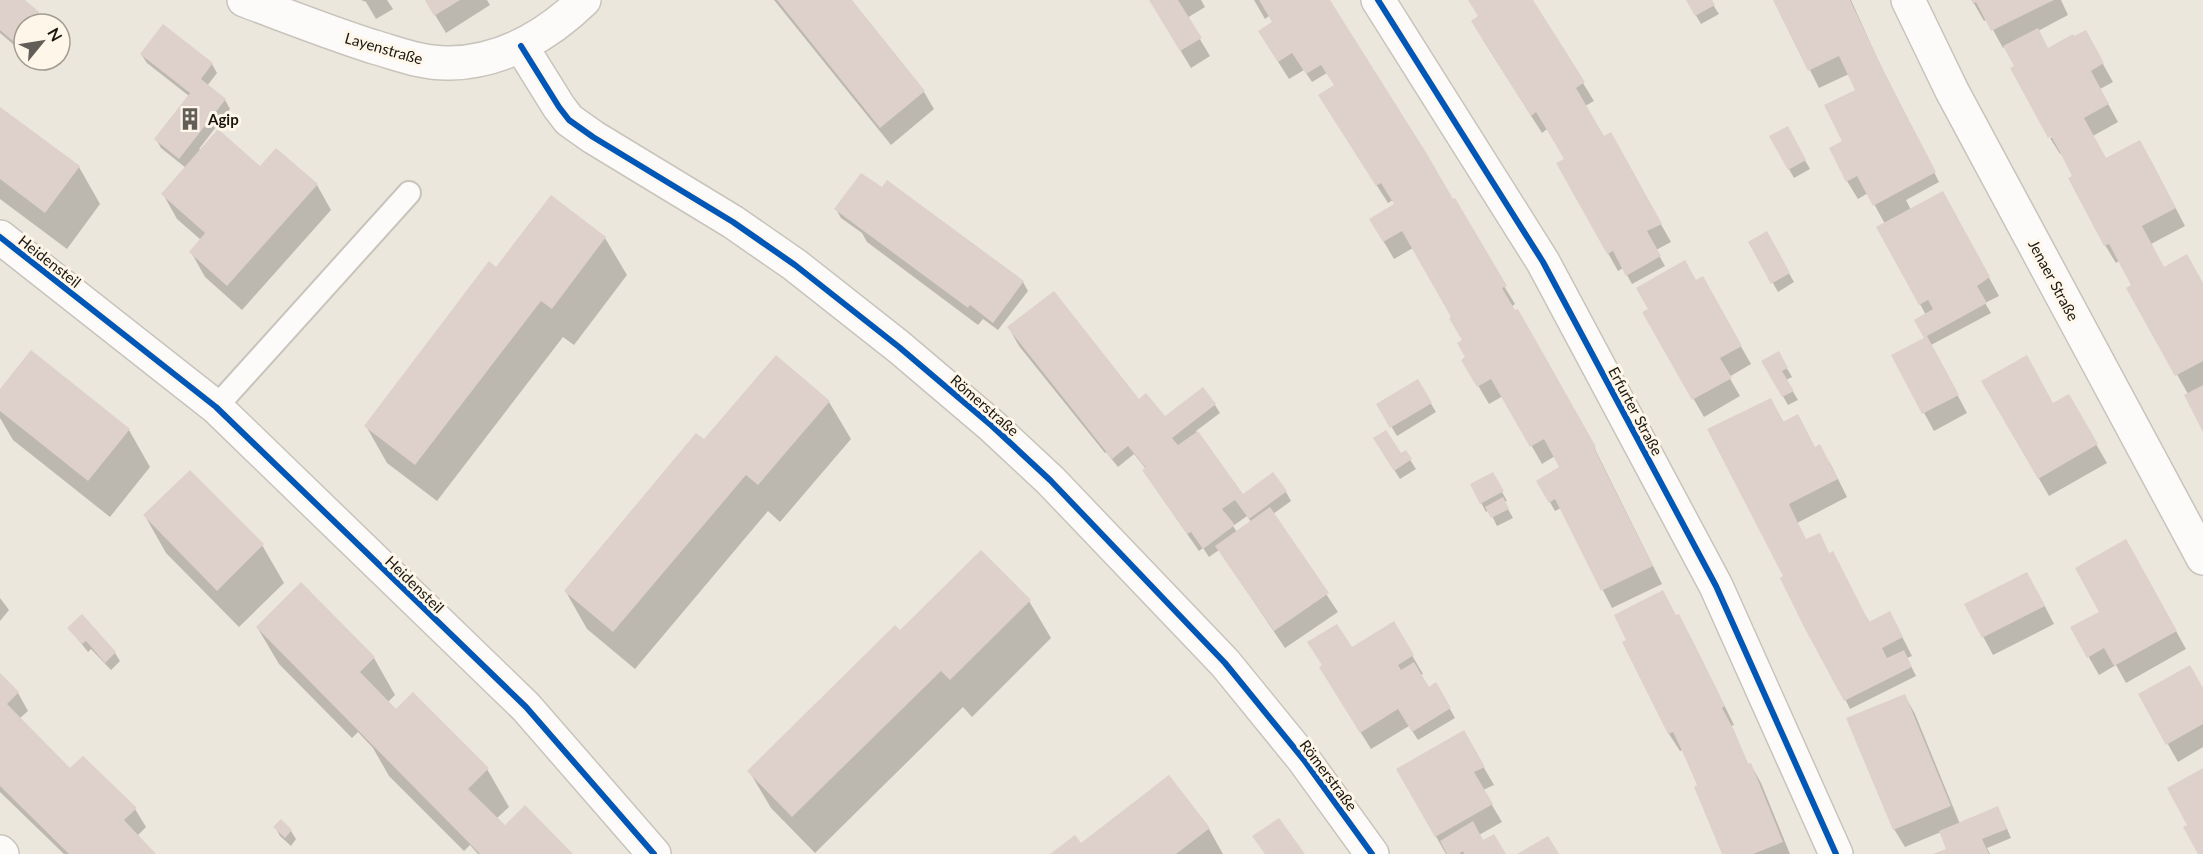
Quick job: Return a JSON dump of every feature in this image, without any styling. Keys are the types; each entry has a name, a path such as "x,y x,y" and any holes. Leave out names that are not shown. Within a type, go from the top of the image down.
{"street":[{"name":"Layenstraße","path":"244,0 416,60 449,63 476,60 521,46 567,17 584,0"},
{"name":"Erfurter Straße","path":"1378,0 1549,273 1716,586 1836,854"},
{"name":"Jenaer Straße","path":"1908,0 1952,90 2203,558"},
{"name":"Römerstraße","path":"521,46 558,107 569,120 733,222 795,265 899,347 992,426 1050,480 1225,663 1304,760 1372,854"},
{"name":"Heidensteil","path":"0,237 216,407 541,723 654,854"}],"lane":[{"path":"216,407 409,193"}],"building":[{"path":"0,0 25,0 39,12 12,12 12,40 0,30"},
{"path":"425,0 460,0 434,16"},
{"path":"777,0 852,0 925,91 880,128"},
{"path":"1149,0 1178,0 1202,38 1180,51"},
{"path":"1259,0 1330,0 1453,199 1455,198 1507,286 1502,288 1515,310 1518,309 1596,447 1594,448 1653,566 1601,591 1555,499 1549,503 1536,481 1559,467 1544,439 1530,447 1491,379 1477,387 1461,360 1465,357 1457,343 1462,340 1449,318 1451,317 1402,231 1383,242 1369,219 1394,204 1381,183 1376,186 1318,95 1334,85 1321,65 1306,74 1292,53 1278,62 1258,31 1272,22"},
{"path":"1468,0 1533,0 1585,82 1576,88 1604,136 1611,132 1662,224 1647,231 1661,256 1626,276 1613,251 1607,254 1556,163 1564,159 1536,112 1531,116 1471,21 1478,16"},
{"path":"1686,0 1712,0 1715,5 1695,16"},
{"path":"1773,0 1850,0 1936,172 1873,206 1857,176 1846,182 1829,148 1842,141 1824,105 1855,90 1839,56 1808,71"},
{"path":"1971,0 2054,0 1991,31 1976,2 1973,4"},
{"path":"163,24 213,63 201,79 226,99 179,159 154,139 190,93 140,54"},
{"path":"2038,28 2048,48 2073,34 2074,36 2086,30 2104,63 2091,71 2109,104 2084,118 2106,158 2140,140 2176,208 2142,226 2164,267 2187,254 2203,283 2203,361 2175,376 2126,288 2131,285 2109,244 2104,246 2068,178 2072,176 2061,154 2051,136 2048,138 2010,68 2014,66 2003,46"},
{"path":"0,107 80,166 45,213 0,179"},
{"path":"1788,126 1806,160 1788,170 1769,136"},
{"name":"Agip","path":"218,129 260,166 276,148 318,184 227,286 189,252 205,233 161,194"},
{"path":"861,173 882,187 887,180 1024,281 993,323 970,305 968,308 834,209"},
{"path":"1943,191 1990,277 1977,286 1987,303 1927,336 1959,395 1922,414 1891,355 1924,338 1914,320 1933,309 1928,300 1919,305 1876,227"},
{"path":"551,195 606,237 552,309 541,301 415,465 364,426 489,261 496,267"},
{"path":"1767,231 1790,273 1771,284 1748,242"},
{"path":"1685,260 1696,280 1703,276 1742,346 1720,358 1732,378 1692,400 1642,312 1648,309 1636,288"},
{"path":"1054,291 1139,399 1146,393 1165,416 1203,387 1216,404 1172,438 1178,445 1198,431 1243,494 1273,472 1287,491 1249,519 1235,500 1222,509 1235,525 1203,549 1191,532 1187,534 1142,470 1146,468 1128,446 1112,459 1007,327"},
{"path":"31,350 130,429 88,481 0,411 0,389"},
{"path":"1779,351 1788,368 1782,371 1794,391 1782,397 1761,361"},
{"path":"776,355 830,401 758,485 746,475 613,632 564,591 696,433 704,439"},
{"path":"2027,355 2053,403 2069,394 2098,444 2038,479 1981,381"},
{"path":"1418,379 1432,403 1390,428 1376,404"},
{"path":"2203,385 2203,432 2184,395"},
{"path":"1771,398 1783,422 1798,414 1815,447 1820,444 1838,479 1789,504 1806,539 1820,533 1829,553 1833,551 1869,622 1890,611 1903,637 1882,648 1887,658 1904,650 1912,667 1844,701 1804,627 1780,578 1783,576 1707,429"},
{"path":"1386,430 1401,453 1406,450 1412,459 1394,471 1373,438"},
{"path":"190,470 264,544 217,591 143,515"},
{"path":"1493,472 1504,491 1480,504 1470,484"},
{"path":"1503,497 1509,509 1491,518 1485,507"},
{"path":"1270,507 1329,593 1274,631 1215,546"},
{"path":"2126,539 2177,631 2114,666 2104,648 2087,658 2070,627 2099,612 2075,568"},
{"path":"981,550 1031,600 950,680 941,671 792,817 747,771 895,625 900,630"},
{"path":"2027,572 2045,606 1982,638 1964,604"},
{"path":"301,582 375,657 360,672 396,709 413,692 489,768 468,789 505,825 525,805 573,854 480,854 256,627"},
{"path":"1663,590 1676,615 1679,614 1725,706 1722,708 1748,764 1751,763 1783,842 1753,854 1722,854 1694,787 1697,785 1683,753 1673,732 1668,734 1622,642 1626,640 1614,615"},
{"path":"82,614 116,652 105,663 86,641 82,644 67,628"},
{"path":"1394,621 1414,655 1398,665 1401,670 1414,662 1429,687 1436,682 1451,708 1412,732 1398,709 1360,733 1319,667 1322,665 1307,642 1337,624 1352,647"},
{"path":"2190,665 2203,688 2203,724 2166,745 2138,694"},
{"path":"0,673 19,692 7,704 70,768 83,756 137,808 124,820 156,854 69,854 0,786"},
{"path":"1905,694 1951,806 1893,830 1846,718"},
{"path":"1464,730 1485,767 1474,772 1493,804 1435,837 1396,769"},
{"path":"2203,768 2203,854 2198,854 2183,827 2187,825 2167,788"},
{"path":"1169,775 1210,828 1176,854 1050,854 1075,835 1081,843"},
{"path":"1998,806 2007,829 1982,839 1989,854 1933,854 1946,849 1939,831"},
{"path":"1279,818 1305,854 1265,854 1252,836"},
{"path":"281,819 292,830 285,838 273,827"},
{"path":"1473,821 1483,840 1494,834 1506,854 1464,854 1463,851 1459,854 1447,854 1440,841"},
{"path":"1548,836 1559,854 1517,854"}],"cycle path":[{"path":"1378,0 1543,262 1716,586 1836,854"},
{"path":"521,46 569,120 733,222 795,265 899,347 992,426 1050,480 1225,663 1304,760 1372,854"},
{"path":"0,237 216,407 526,707 654,854"}],"place":[{"name":"Agip","path":"190,119"}]}
